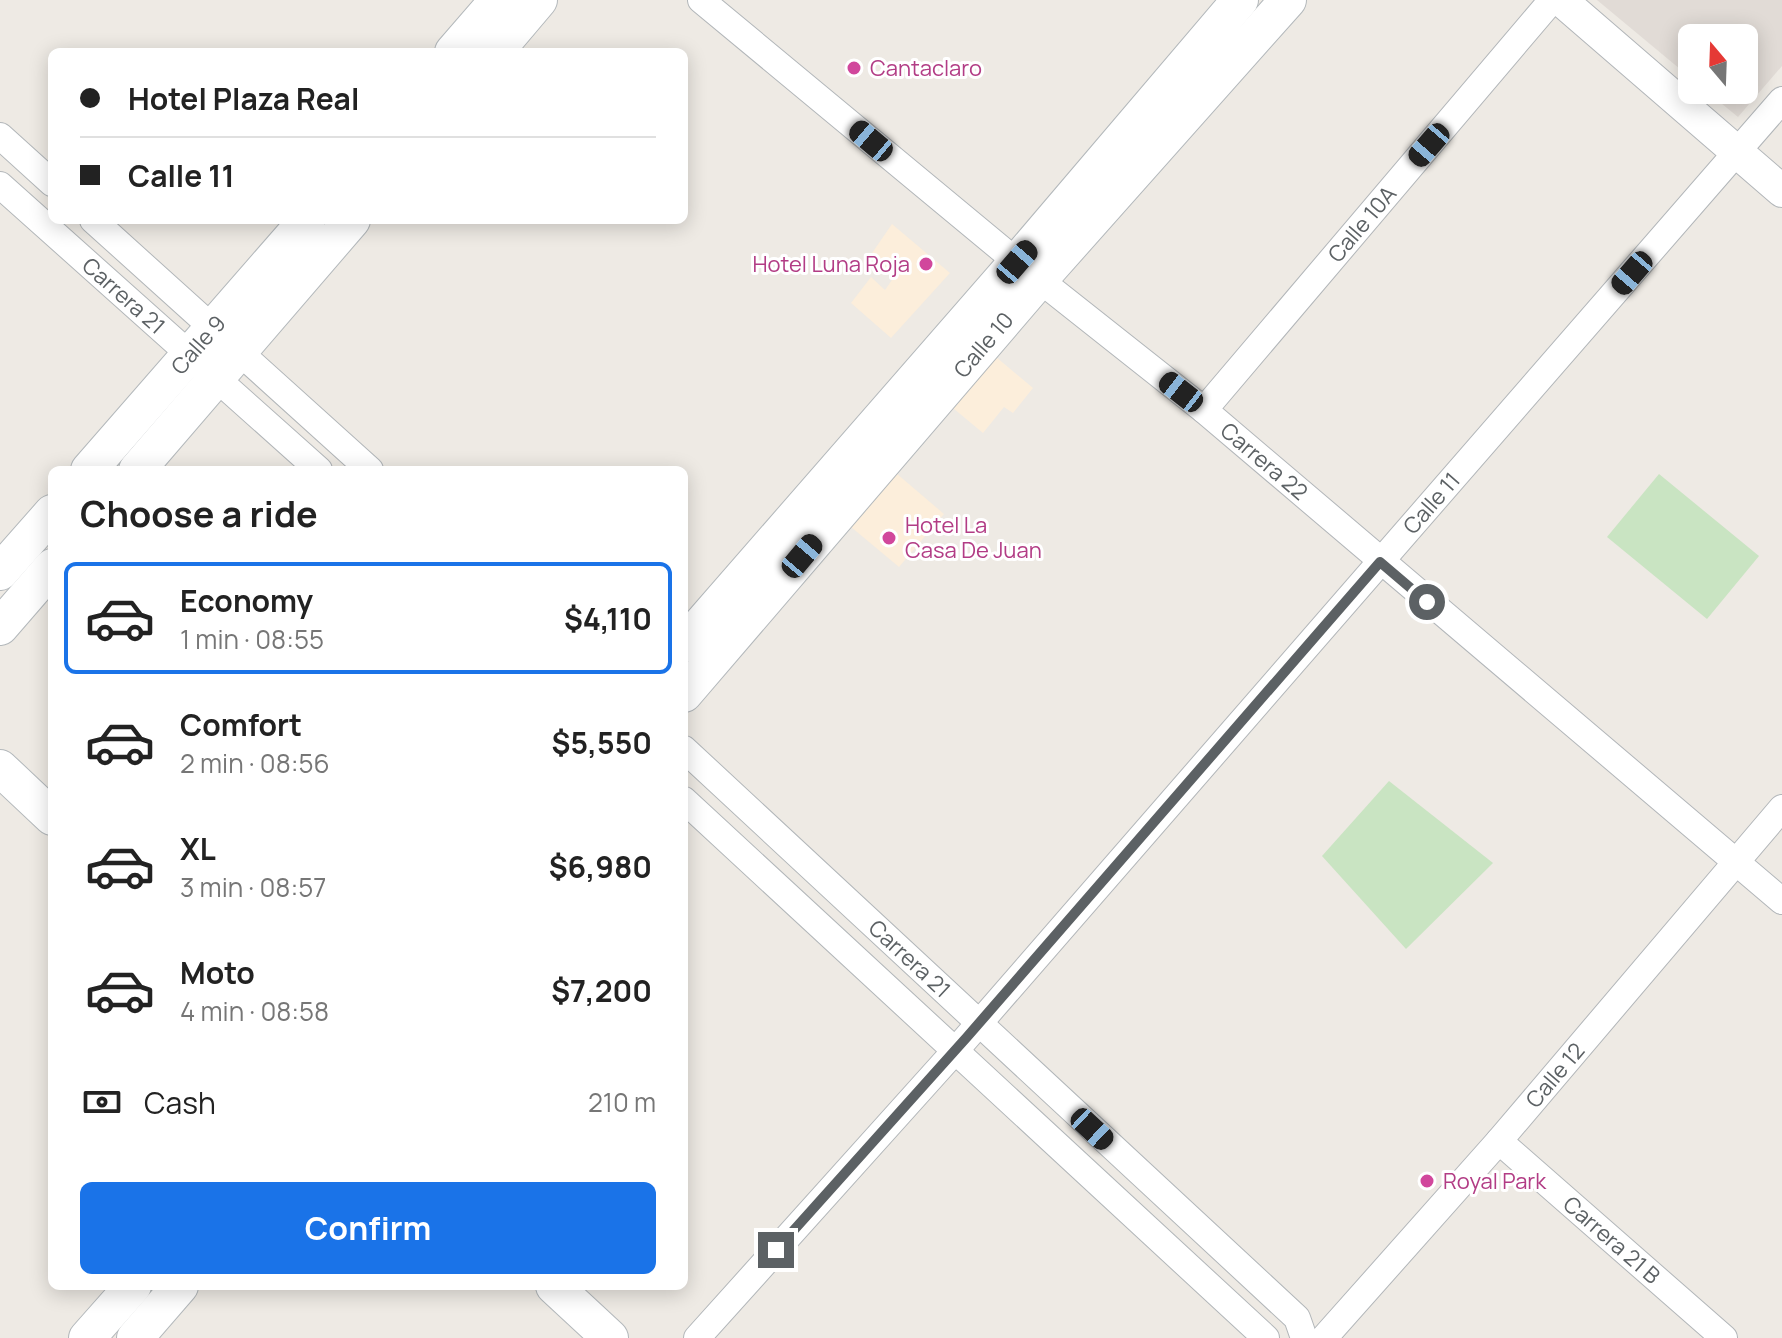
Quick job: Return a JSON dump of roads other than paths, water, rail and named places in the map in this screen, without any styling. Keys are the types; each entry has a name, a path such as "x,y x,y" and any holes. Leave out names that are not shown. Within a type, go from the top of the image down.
{"main road":[{"path":"456,48 498,0"},
{"path":"498,48 539,0"},
{"name":"Calle 10","path":"688,689 1028,271 1240,0"},
{"name":"Calle 10","path":"688,640 1028,271 1288,0"},
{"name":"Calle 9","path":"92,466 304,224"},
{"name":"Calle 9","path":"140,466 349,224"},
{"path":"0,572 48,518"},
{"path":"0,627 48,572"},
{"path":"0,768 48,813"},
{"path":"87,1338 129,1290"},
{"path":"135,1338 177,1290"},
{"path":"558,1290 610,1338"}],"street":[{"name":"Carrera 22","path":"701,0 1028,271 1204,410 1782,901"},
{"name":"Calle 10A","path":"1204,410 1552,0"},
{"path":"1561,0 1782,191"},
{"name":"Calle 11","path":"697,1338 955,1051 1782,100"},
{"path":"0,136 48,179"},
{"name":"Carrera 21","path":"0,185 48,222"},
{"name":"Carrera 21","path":"50,224 228,366 365,466"},
{"name":"Carrera 21","path":"97,224 201,342"},
{"name":"Carrera 21","path":"228,366 316,466"},
{"name":"Carrera 21","path":"688,753 1297,1318 1304,1338"},
{"name":"Carrera 21","path":"688,804 1266,1338"},
{"name":"Calle 12","path":"1324,1338 1499,1141 1782,808"},
{"name":"Carrera 21 B","path":"1499,1141 1724,1338"}],"place":[{"name":"Cantaclaro","path":"854,68"},
{"name":"Hotel Luna Roja","path":"926,264"},
{"name":"Hotel La Casa De Juan","path":"889,538"},
{"name":"Royal Park","path":"1427,1181"}]}
